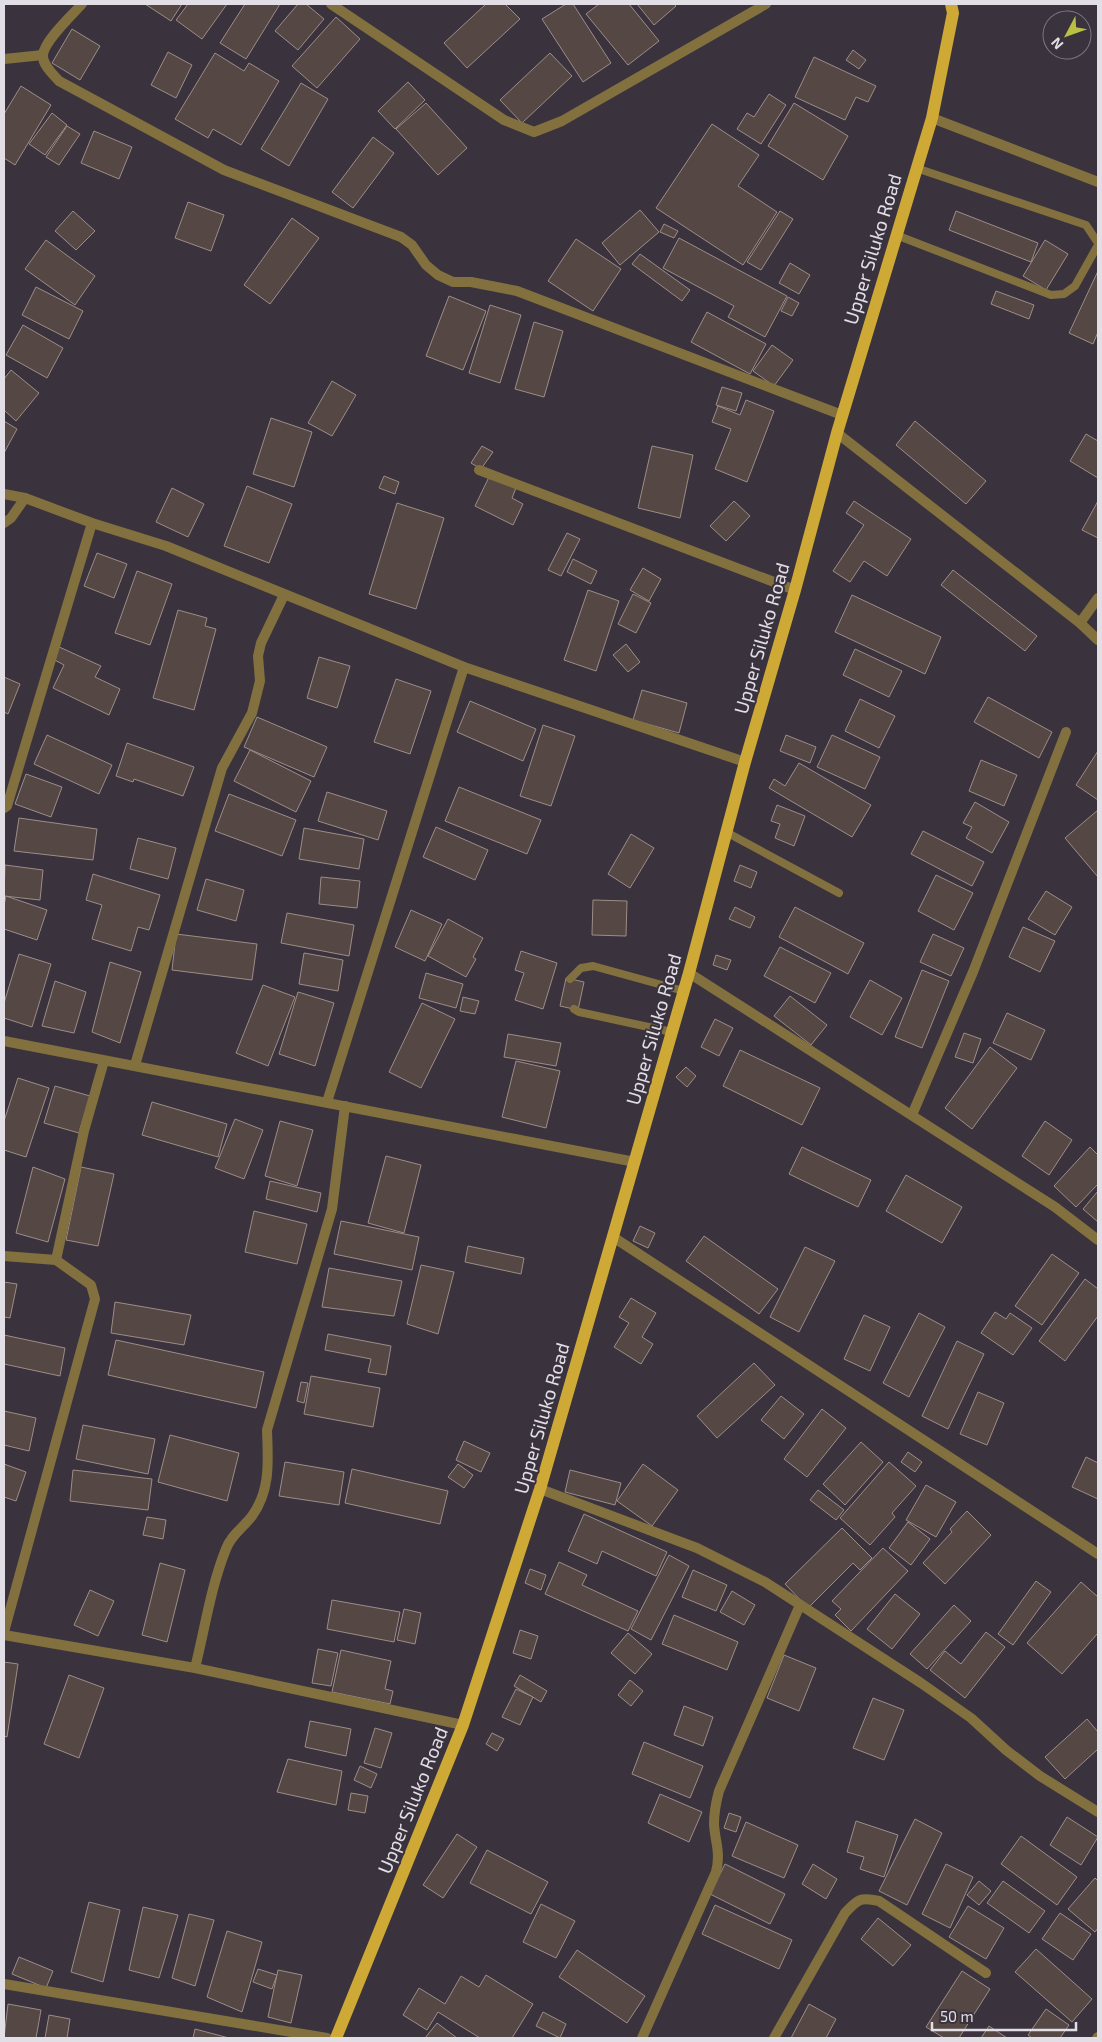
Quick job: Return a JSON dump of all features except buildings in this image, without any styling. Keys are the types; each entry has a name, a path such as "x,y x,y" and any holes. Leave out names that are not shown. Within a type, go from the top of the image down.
{"main road":[{"name":"Upper Siluko Road","path":"336,2038 463,1725 540,1489 684,991 745,762 795,590 836,434 932,118 955,7"}],"street":[{"path":"82,4 48,43 42,55 46,67 59,81 224,170 401,237 412,245 426,265 438,275 453,282 471,282 517,291 842,415"},
{"path":"331,4 504,120 534,132 562,121 766,4"},
{"path":"4,59 42,55"},
{"path":"932,118 1098,182"},
{"path":"836,434 1080,623 1098,640"},
{"path":"479,470 795,590"},
{"path":"4,494 25,498 92,523 166,546 464,667 745,762"},
{"path":"4,523 25,498"},
{"path":"4,808 7,806 92,523"},
{"path":"135,1065 222,768 252,713 260,681 258,656 284,595"},
{"path":"1080,623 1098,598"},
{"path":"327,1102 464,667"},
{"path":"912,1116 973,972 1066,732"},
{"path":"689,973 1055,1207 1098,1240"},
{"path":"4,1041 635,1162"},
{"path":"56,1260 84,1132 104,1060"},
{"path":"195,1668 224,1554 232,1539 252,1515 267,1479 269,1463 267,1430 332,1210 345,1106"},
{"path":"613,1237 1098,1554"},
{"path":"4,1256 56,1260 91,1285 95,1299 4,1634 195,1668 463,1725"},
{"path":"540,1489 697,1548 765,1582 921,1683 970,1718 1006,1750 1040,1776 1098,1812"},
{"path":"642,2038 716,1872 720,1858 714,1825 718,1791 800,1604"},
{"path":"774,2038 845,1912 856,1901 864,1898 879,1901 986,1973"},
{"path":"4,1984 327,2038"}],"lane":[{"path":"896,235 1051,295 1064,294 1075,286 1098,244 1086,225 916,168"},
{"path":"726,832 839,893"},
{"path":"570,979 581,968 593,966 684,991"},
{"path":"574,1009 579,1012 672,1032"}]}
